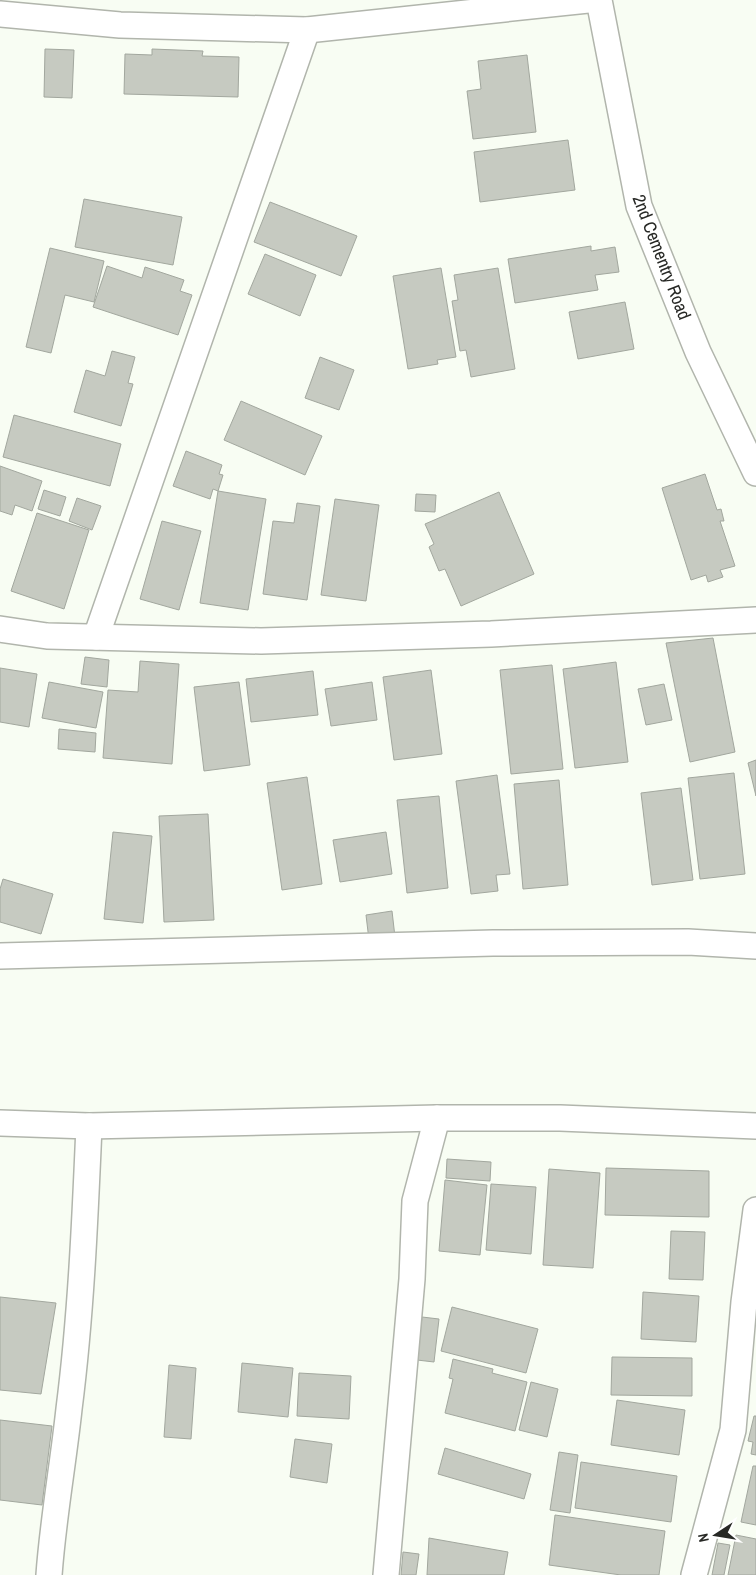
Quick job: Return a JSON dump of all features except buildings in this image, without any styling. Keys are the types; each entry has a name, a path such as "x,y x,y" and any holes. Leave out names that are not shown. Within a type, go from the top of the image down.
{"street":[{"path":"0,14 120,25 307,30 588,0"},
{"name":"2nd Cementry Road","path":"599,0 639,206 698,352 756,473"},
{"path":"96,637 307,30"},
{"path":"0,629 47,636 271,641 492,634 756,620"},
{"path":"0,956 494,943 688,942 756,946"},
{"path":"0,1123 89,1126 437,1118 560,1118 746,1126 756,1107"},
{"path":"386,1575 412,1279 415,1201 437,1118"},
{"path":"49,1575 53,1525 70,1399 84,1238 89,1126"},
{"path":"694,1575 733,1430 744,1302 756,1210"}]}
